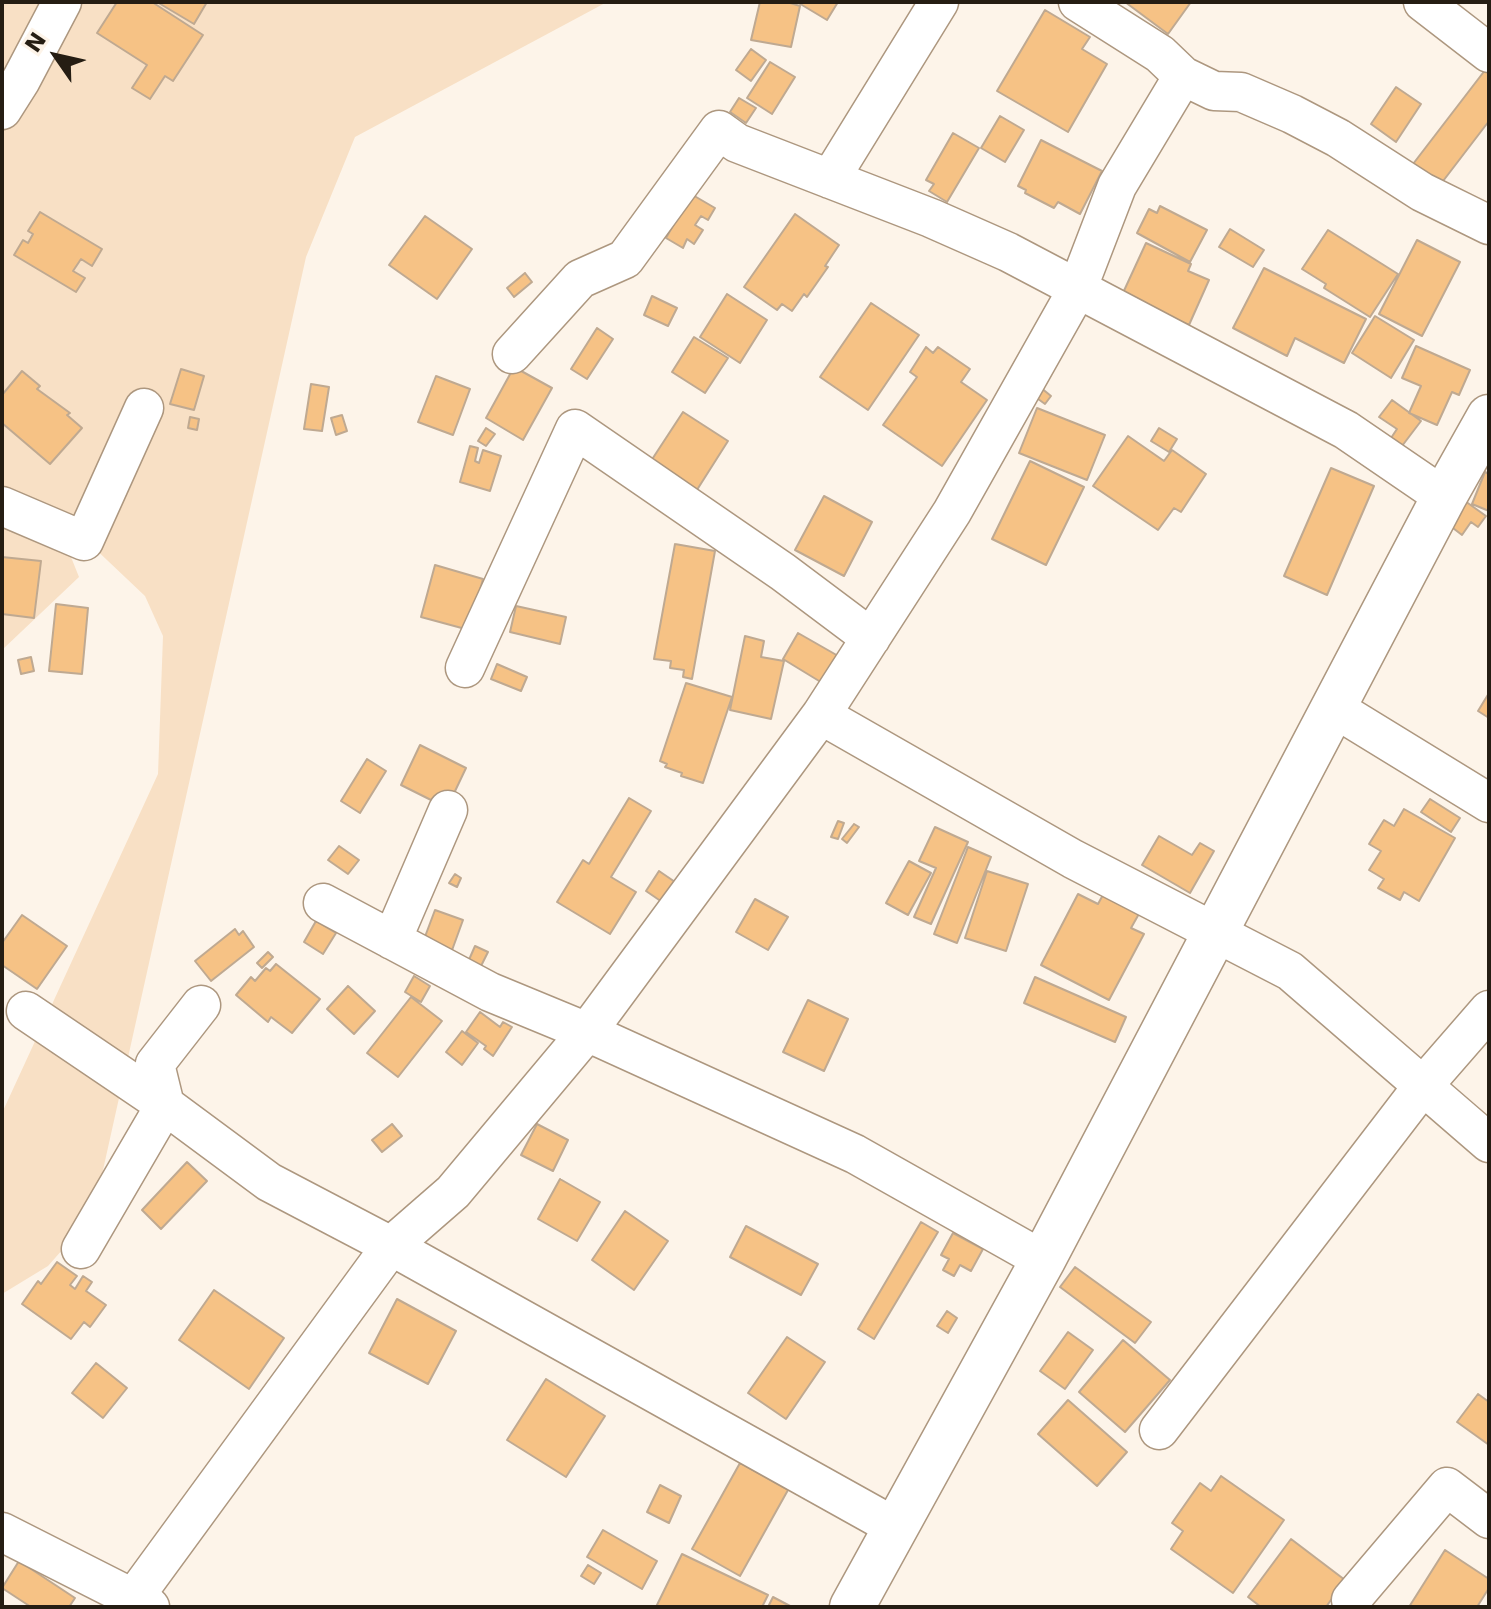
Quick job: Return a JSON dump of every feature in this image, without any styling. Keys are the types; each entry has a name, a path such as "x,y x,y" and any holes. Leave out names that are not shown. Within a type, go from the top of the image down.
{"street":[{"path":"2,110 62,2"},
{"path":"830,179 939,2"},
{"path":"1078,2 1160,54 1183,76 1214,91 1241,92 1292,114 1338,138 1422,192 1489,225"},
{"path":"1431,4 1489,53"},
{"path":"2,1532 136,1604 391,1246 453,1192 587,1032 821,715 952,512 1077,290 1117,186 1183,76"},
{"path":"512,354 580,279 625,259 719,130 737,143 931,218 1008,252 1346,430 1444,497"},
{"path":"2,506 84,541 144,408"},
{"path":"852,1607 1043,1260 1489,417"},
{"path":"465,668 575,429 783,572 871,638"},
{"path":"1334,708 1489,803"},
{"path":"821,715 1073,859 1215,935 1290,971 1489,1143"},
{"path":"392,940 448,810"},
{"path":"323,903 490,992 587,1032 855,1154 1043,1260"},
{"path":"81,1249 165,1105 155,1064 201,1005"},
{"path":"1159,1430 1422,1087 1489,1010"},
{"path":"26,1011 165,1105 269,1182 391,1246 895,1527"},
{"path":"1351,1600 1447,1487 1489,1519"}],"shaded area":[{"path":"2,2 607,2 355,137 306,257 93,1215 48,1266 2,1294 2,1113 158,774 163,636 145,596 51,507 79,577 2,650"}],"building":[{"path":"117,2 152,2 203,35 173,81 165,76 150,99 132,88 147,65 97,33"},
{"path":"157,2 207,2 194,24"},
{"path":"760,2 787,2 800,6 791,47 751,40"},
{"path":"797,2 838,2 827,20"},
{"path":"1125,2 1191,2 1168,34"},
{"path":"1045,10 1090,37 1082,49 1107,64 1068,132 997,91"},
{"path":"751,49 766,60 751,81 736,70"},
{"path":"770,62 795,77 772,114 747,98"},
{"path":"1489,65 1489,121 1440,185 1413,164"},
{"path":"1396,87 1421,104 1396,142 1371,124"},
{"path":"739,98 756,108 746,123 730,112"},
{"path":"1000,116 1024,130 1005,162 981,148"},
{"path":"953,133 979,148 947,202 929,191 934,184 926,180"},
{"path":"1041,140 1102,171 1080,214 1058,202 1054,208 1018,186"},
{"path":"691,194 715,208 708,220 701,216 695,225 703,230 694,244 687,239 683,248 666,238"},
{"path":"1160,206 1207,230 1190,262 1137,233 1149,209 1157,213"},
{"path":"40,212 102,249 92,266 81,259 73,271 85,278 76,292 14,255 23,240 28,243 33,234 28,231"},
{"path":"795,214 839,245 807,297 804,294 792,311 782,304 777,310 744,287"},
{"path":"425,216 472,249 437,299 389,265"},
{"path":"1230,229 1264,250 1253,267 1219,247"},
{"path":"1328,230 1398,274 1370,317 1324,288 1326,284 1302,269"},
{"path":"1417,240 1460,262 1422,336 1379,314"},
{"path":"1146,243 1191,264 1188,271 1209,280 1189,325 1122,295"},
{"path":"1264,268 1366,319 1344,363 1295,338 1287,356 1233,328"},
{"path":"525,273 532,282 514,297 507,288"},
{"path":"727,294 767,320 740,363 700,337"},
{"path":"652,296 677,308 668,326 644,315"},
{"path":"871,303 919,335 868,410 820,377"},
{"path":"1375,316 1414,340 1391,378 1352,353"},
{"path":"597,328 613,339 587,379 571,369"},
{"path":"694,337 728,358 705,393 672,372"},
{"path":"1416,346 1470,370 1459,395 1452,392 1437,425 1409,413 1421,386 1402,378"},
{"path":"926,347 933,353 938,347 970,369 961,382 987,400 942,466 883,425 917,377 910,372"},
{"path":"514,367 552,388 523,440 486,418"},
{"path":"181,369 204,376 194,410 170,404"},
{"path":"22,371 40,386 37,389 70,413 67,415 82,428 50,464 2,423 2,395"},
{"path":"436,376 470,389 453,435 418,422"},
{"path":"311,384 329,387 322,431 304,429"},
{"path":"1040,387 1051,396 1045,404 1034,396"},
{"path":"1392,400 1421,421 1402,446 1391,438 1397,429 1379,417"},
{"path":"1037,408 1105,435 1087,480 1019,453"},
{"path":"683,412 728,441 695,493 649,464"},
{"path":"342,415 347,431 336,435 331,418"},
{"path":"190,417 199,419 197,430 188,428"},
{"path":"486,428 495,434 486,446 478,441"},
{"path":"1159,428 1177,439 1169,452 1151,441"},
{"path":"1128,436 1164,461 1172,450 1206,474 1181,512 1174,508 1158,530 1093,486"},
{"path":"470,446 478,448 475,461 479,463 483,450 501,456 490,491 460,482"},
{"path":"1030,461 1084,487 1046,565 992,539"},
{"path":"1331,468 1374,486 1327,595 1284,576"},
{"path":"1485,472 1489,474 1489,511 1472,504"},
{"path":"824,496 872,522 844,576 795,550"},
{"path":"1465,501 1486,516 1478,527 1471,522 1462,535 1449,525"},
{"path":"675,544 715,551 692,679 683,677 684,670 670,668 671,661 654,659"},
{"path":"2,557 41,561 34,618 2,614"},
{"path":"435,565 483,579 469,630 421,617"},
{"path":"56,604 88,608 82,674 49,671"},
{"path":"516,606 566,617 560,644 510,632"},
{"path":"798,633 840,657 824,684 783,659"},
{"path":"745,636 764,641 761,657 784,661 771,719 730,710"},
{"path":"31,657 34,671 21,674 18,660"},
{"path":"497,664 527,677 521,691 491,679"},
{"path":"686,683 732,697 703,783 681,776 682,773 665,767 667,764 660,761"},
{"path":"1489,693 1489,718 1478,711"},
{"path":"420,745 466,768 447,808 401,785"},
{"path":"367,759 386,771 360,813 341,801"},
{"path":"629,798 651,811 611,877 636,892 610,934 557,902 583,860 589,864"},
{"path":"1430,799 1460,818 1451,832 1421,812"},
{"path":"1404,809 1455,838 1419,901 1404,892 1400,900 1378,888 1384,879 1369,870 1381,851 1369,844 1384,820 1394,826"},
{"path":"838,821 844,823 838,839 831,837"},
{"path":"854,824 859,827 847,843 842,839"},
{"path":"935,827 968,842 931,924 914,917 936,868 919,861"},
{"path":"1159,836 1192,855 1200,843 1214,851 1190,893 1142,865"},
{"path":"339,846 359,860 348,874 328,860"},
{"path":"968,847 991,857 957,943 934,934"},
{"path":"909,861 931,873 908,915 886,903"},
{"path":"659,871 678,884 665,904 646,891"},
{"path":"987,871 1028,884 1006,951 965,938"},
{"path":"455,874 461,878 457,887 449,883"},
{"path":"1104,893 1140,912 1131,928 1144,934 1109,1000 1041,965 1078,894 1098,904"},
{"path":"755,899 788,917 768,950 736,932"},
{"path":"435,910 463,920 451,953 423,942"},
{"path":"22,915 67,946 37,989 2,965 2,943"},
{"path":"316,921 336,933 323,954 304,942"},
{"path":"235,929 239,935 243,931 254,947 211,981 195,961"},
{"path":"475,946 488,952 480,968 468,962"},
{"path":"268,952 273,957 262,968 257,963"},
{"path":"276,964 320,999 292,1033 271,1017 268,1022 236,995 251,977 255,981 266,968 270,971"},
{"path":"414,976 430,986 421,1002 405,992"},
{"path":"1035,977 1126,1017 1115,1042 1024,1003"},
{"path":"348,986 375,1011 354,1034 327,1009"},
{"path":"411,997 442,1021 398,1077 367,1053"},
{"path":"808,1000 848,1019 824,1071 783,1052"},
{"path":"480,1012 500,1027 503,1022 512,1027 493,1056 484,1049 486,1046 466,1032"},
{"path":"462,1031 478,1043 462,1065 446,1052"},
{"path":"392,1124 402,1136 382,1152 372,1140"},
{"path":"537,1124 568,1140 553,1171 521,1155"},
{"path":"187,1162 207,1181 161,1229 142,1210"},
{"path":"560,1179 600,1202 577,1241 538,1219"},
{"path":"625,1211 668,1241 634,1290 592,1260"},
{"path":"921,1222 938,1232 874,1339 858,1329"},
{"path":"746,1226 818,1264 801,1295 730,1257"},
{"path":"953,1233 983,1249 971,1271 960,1265 954,1276 943,1270 949,1259 941,1255"},
{"path":"57,1262 77,1276 70,1285 75,1289 83,1276 92,1282 86,1291 106,1305 90,1327 84,1322 71,1339 22,1304 38,1281 41,1284"},
{"path":"1075,1267 1151,1322 1135,1343 1060,1287"},
{"path":"214,1290 284,1338 249,1389 179,1340"},
{"path":"397,1299 456,1331 428,1384 369,1353"},
{"path":"947,1311 957,1318 948,1333 937,1326"},
{"path":"1068,1332 1093,1350 1065,1389 1040,1371"},
{"path":"787,1337 825,1362 786,1419 748,1393"},
{"path":"1123,1340 1170,1380 1125,1432 1079,1392"},
{"path":"96,1363 127,1388 103,1418 72,1393"},
{"path":"546,1379 605,1416 566,1477 507,1440"},
{"path":"1478,1394 1489,1402 1489,1445 1457,1422"},
{"path":"1068,1400 1127,1452 1097,1486 1038,1434"},
{"path":"740,1463 788,1490 740,1576 692,1549"},
{"path":"1221,1476 1284,1520 1233,1593 1171,1549 1183,1531 1172,1523 1200,1483 1211,1491"},
{"path":"660,1485 681,1496 669,1523 647,1512"},
{"path":"603,1530 657,1561 642,1589 587,1557"},
{"path":"1291,1539 1345,1580 1326,1607 1261,1607 1248,1597"},
{"path":"1445,1550 1489,1579 1489,1588 1477,1607 1409,1607"},
{"path":"682,1554 768,1595 762,1607 656,1607"},
{"path":"19,1561 75,1598 69,1607 31,1607 2,1588"},
{"path":"588,1565 601,1573 594,1584 581,1576"},
{"path":"773,1597 792,1607 768,1607"}]}
